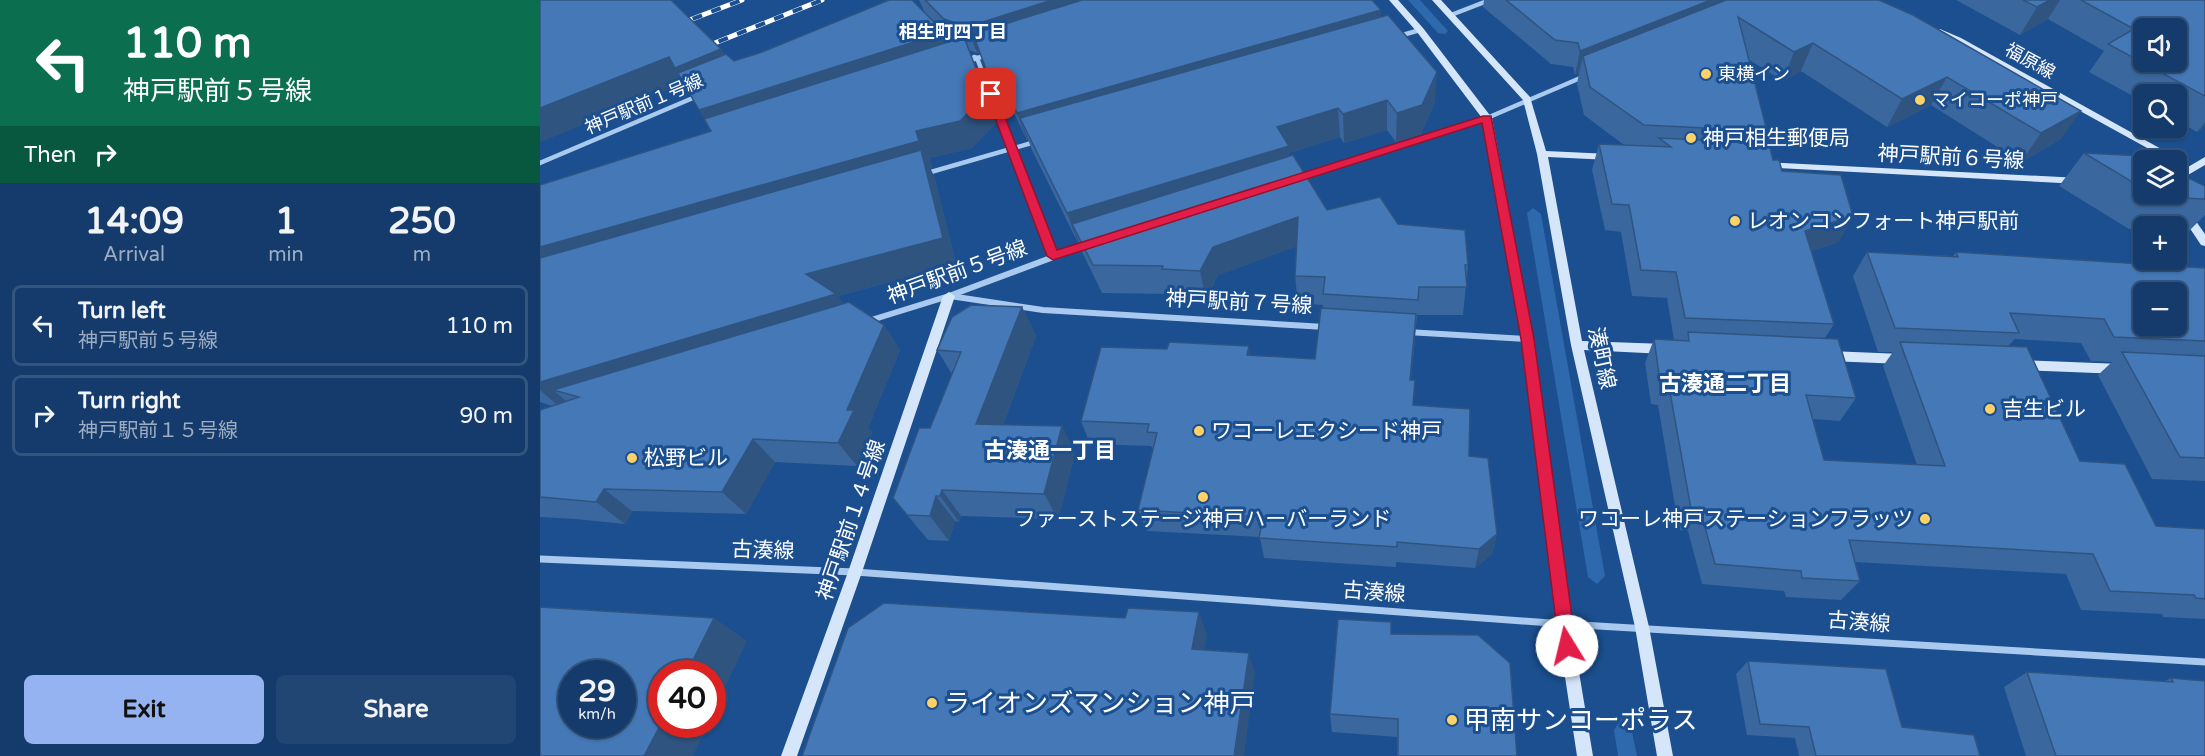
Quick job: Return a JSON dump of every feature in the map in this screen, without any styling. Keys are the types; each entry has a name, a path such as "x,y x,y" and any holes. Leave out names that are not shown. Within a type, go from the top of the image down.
{"street":[{"path":"1393,0 1420,30 1487,118 1527,339 1564,624 1585,756"},
{"name":"湊町線","path":"1436,0 1527,99 1542,154 1576,345 1642,627 1665,756"},
{"path":"1451,15 1490,0"},
{"name":"福原線","path":"1926,26 1958,40 2156,150"},
{"path":"1397,36 1420,30"},
{"path":"969,55 977,58 1053,256"},
{"path":"955,66 988,55"},
{"path":"1293,180 1487,118 1591,73"},
{"name":"神戸駅前１号線","path":"540,163 703,94"},
{"path":"920,175 1046,138"},
{"path":"1542,154 1624,158"},
{"path":"2187,172 2205,160"},
{"name":"神戸駅前６号線","path":"1754,165 2096,182"},
{"name":"福原線","path":"2187,166 2205,177"},
{"path":"2179,204 2205,242"},
{"name":"神戸駅前５号線","path":"858,324 950,296 1053,256 1099,241"},
{"name":"神戸駅前７号線","path":"950,296 1043,310 1338,328"},
{"name":"神戸駅前１４号線","path":"789,756 950,296"},
{"path":"1397,331 1527,339"},
{"path":"1576,345 1683,349"},
{"path":"1812,355 1918,360"},
{"path":"2013,365 2138,370"},
{"name":"古湊線","path":"540,559 855,572 1564,624 2205,662"}],"shaded area":[{"path":"1408,0 1420,0 1448,31 1445,34 1438,33"},
{"path":"1533,208 1541,214 1605,576 1597,584 1588,577 1527,213"},
{"path":"1622,718 1631,727 1637,756 1618,756 1614,730"}],"building":[{"path":"540,0 671,0 721,49 675,68 669,57 540,108"},
{"path":"889,0 912,0 937,25 952,30 699,110 678,73 726,54 734,61 762,52"},
{"path":"925,0 1052,0 967,27 944,19"},
{"path":"1082,0 1372,0 1381,10 1017,113 1001,80 993,88 973,34"},
{"path":"1506,0 1711,0 1580,51 1578,43 1555,40"},
{"path":"1726,0 1879,0 1913,15 2081,111 2041,133 1947,77 1902,99 1813,43 1794,52 1738,17 1767,131 1644,125 1590,87 1583,56"},
{"path":"2023,0 2050,0 2037,7"},
{"path":"2081,0 2205,0 2205,96 2187,86 2187,84 2160,72 2187,72 2187,18 2133,18 2133,28"},
{"path":"1388,15 1437,72 1422,105 1397,113 1387,100 1343,114 1338,108 1277,127 1289,146 1067,213 1020,118"},
{"path":"2133,30 2133,57 2108,44"},
{"path":"964,37 986,95 960,121 916,131 919,141 540,247 540,185 711,131 704,119"},
{"path":"1659,138 1769,143 1773,160 1779,160 1782,171 1841,175 1853,216 1805,231 1834,324 1685,318 1676,272 1641,270 1629,205 1612,204 1599,144 1671,147"},
{"path":"921,150 943,238 806,274 836,294 540,382 540,258"},
{"path":"2084,153 2133,155 2133,182"},
{"path":"1293,155 1327,210 1380,197 1398,224 1465,230 1467,287 1419,287 1418,300 1323,294 1325,277 1295,276 1298,217 1213,247 1200,271 1162,269 1163,266 1093,265 1072,224"},
{"path":"2187,177 2205,186 2205,199 2187,198"},
{"path":"1867,252 1958,257 1956,252 2133,263 2133,270 2205,268 2205,341 2114,337 2104,319 2010,313 2019,333 1895,328"},
{"path":"849,302 884,325 847,410 854,410 838,443 753,439 722,492 604,489 596,502 540,497 540,410 579,397 553,390"},
{"path":"971,305 1022,307 976,424 1062,426 1044,494 942,490 940,496 936,496 930,516 907,515 893,498 919,428 930,428 961,352 937,350 952,317"},
{"path":"1321,308 1416,314 1410,380 1415,380 1413,405 1470,409 1469,456 1488,458 1497,534 1479,549 1397,542 1397,547 1259,538 1263,517 1138,510 1157,433 1147,432 1149,424 1081,421 1101,347 1167,349 1169,342 1249,346 1247,355 1315,359"},
{"path":"1688,332 1838,339 1856,398 1806,395 1824,460 1945,466 1900,342 2027,347 2080,461 2125,464 2156,526 2205,529 2205,599 2196,598 2194,595 2110,591 2093,554 1849,540 1860,581 1802,578 1801,571 1715,564 1700,509 1691,509 1668,381 1660,381 1654,339 1689,341"},
{"path":"2122,352 2205,356 2205,458 2180,457"},
{"path":"884,603 1125,618 1128,608 1199,612 1192,649 1249,653 1234,756 802,756 848,628"},
{"path":"540,607 714,618 693,660 648,660 648,738 654,738 644,756 540,756"},
{"path":"1338,619 1391,622 1391,634 1478,635 1510,663 1517,756 1398,756 1398,719 1330,714"},
{"path":"1748,661 1886,669 1902,727 1974,735 1980,756 1816,756 1809,727 1760,724"},
{"path":"2027,672 2173,682 2171,678 2205,681 2205,756 2056,756"}],"railway":[{"path":"674,26 742,0"},
{"path":"700,49 822,0"}],"place":[{"name":"東横イン","path":"1706,74"},
{"name":"マイコーポ神戸","path":"1920,100"},
{"name":"神戸相生郵便局","path":"1691,138"},
{"name":"レオンコンフォート神戸駅前","path":"1735,221"},
{"name":"吉生ビル","path":"1990,409"},
{"name":"ワコーレエクシード神戸","path":"1199,431"},
{"name":"松野ビル","path":"632,458"},
{"name":"ファーストステージ神戸ハーバーランド","path":"1203,497"},
{"name":"ワコーレ神戸ステーションフラッツ","path":"1925,519"},
{"name":"ライオンズマンション神戸","path":"932,703"},
{"name":"甲南サンコーポラス","path":"1452,720"}],"district":[{"name":"相生町四丁目","path":"953,32"},
{"name":"古湊通二丁目","path":"1725,383"},
{"name":"古湊通一丁目","path":"1050,450"}],"route":[{"path":"991,94 1053,256 1487,118 1527,339 1567,646"}]}
